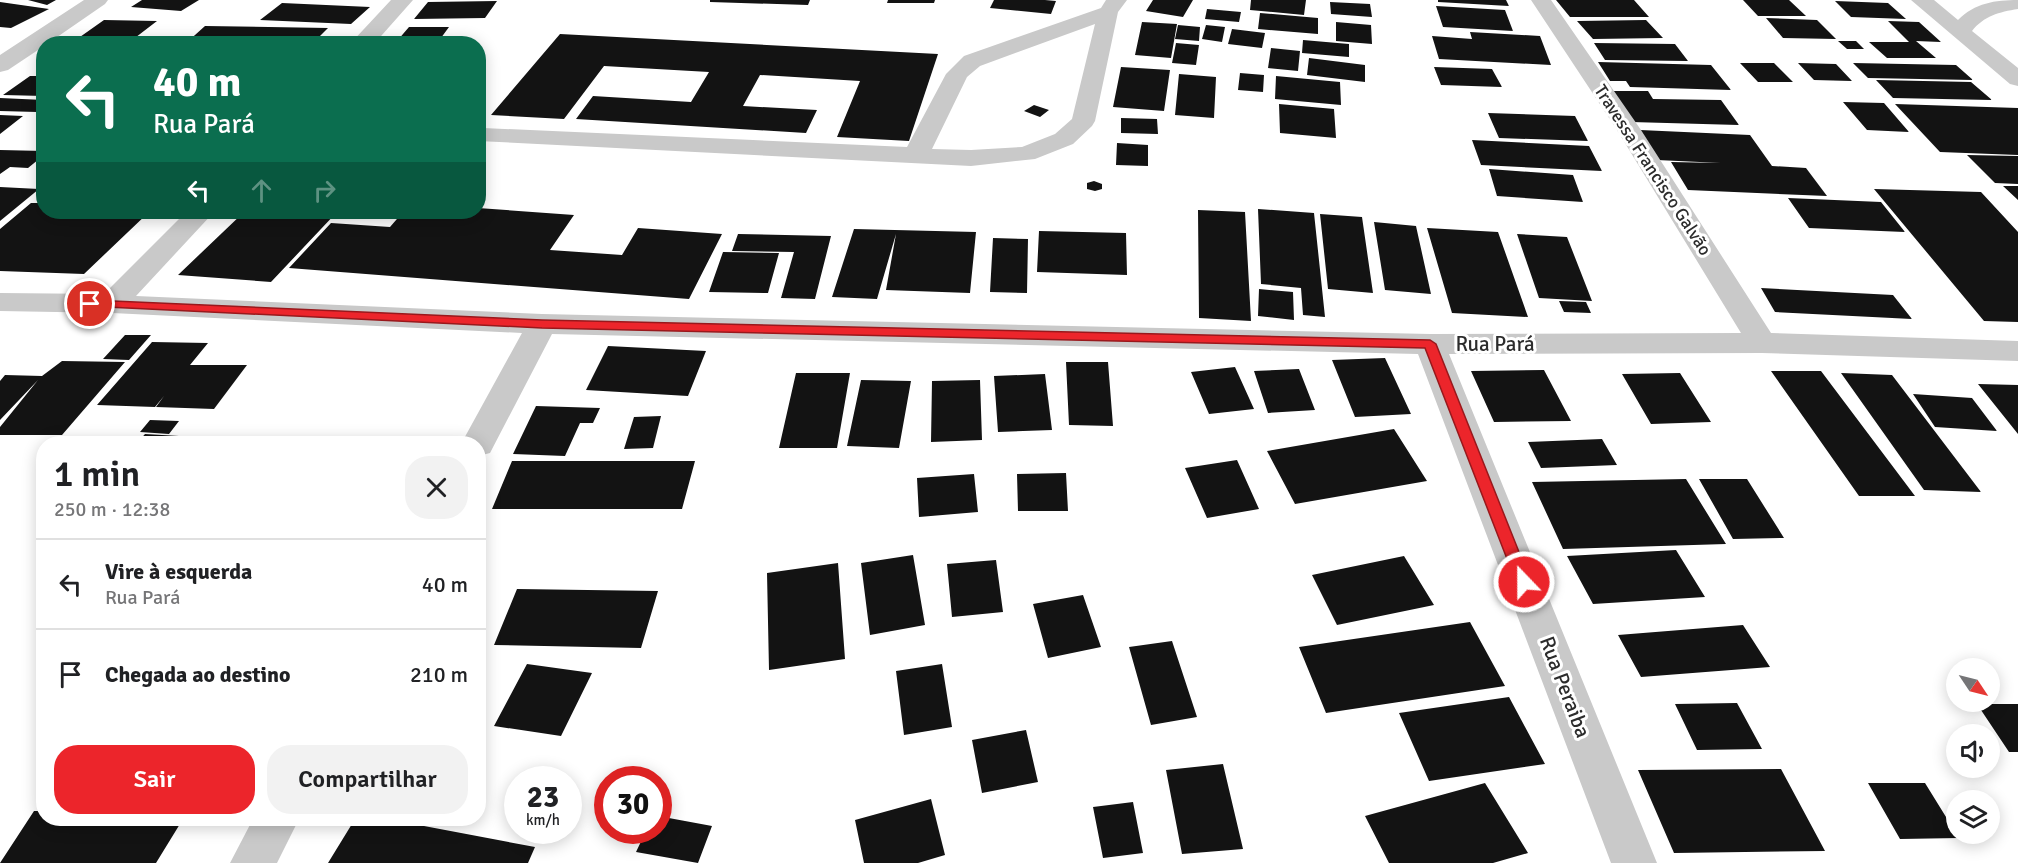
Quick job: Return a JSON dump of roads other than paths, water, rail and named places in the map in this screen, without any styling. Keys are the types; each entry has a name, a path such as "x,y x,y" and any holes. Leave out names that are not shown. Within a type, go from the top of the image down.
{"street":[{"path":"44,36 98,0"},
{"path":"369,36 403,0"},
{"name":"Travessa Francisco Galvão","path":"1541,0 1629,130 1762,343"},
{"path":"1922,0 2018,79"},
{"path":"1961,32 1969,19 1988,9 2018,3"},
{"path":"486,135 971,158 1026,154 1064,139 1083,121 1112,6"},
{"path":"915,155 957,74 972,61 1112,6"},
{"path":"0,65 36,41"},
{"path":"112,304 194,219"},
{"name":"Rua Pará","path":"0,302 112,304 542,324 1430,344 1762,343 2018,351"},
{"path":"482,436 542,324"},
{"name":"Rua Peraiba","path":"1430,344 1634,863"},
{"path":"254,863 273,826"}]}
